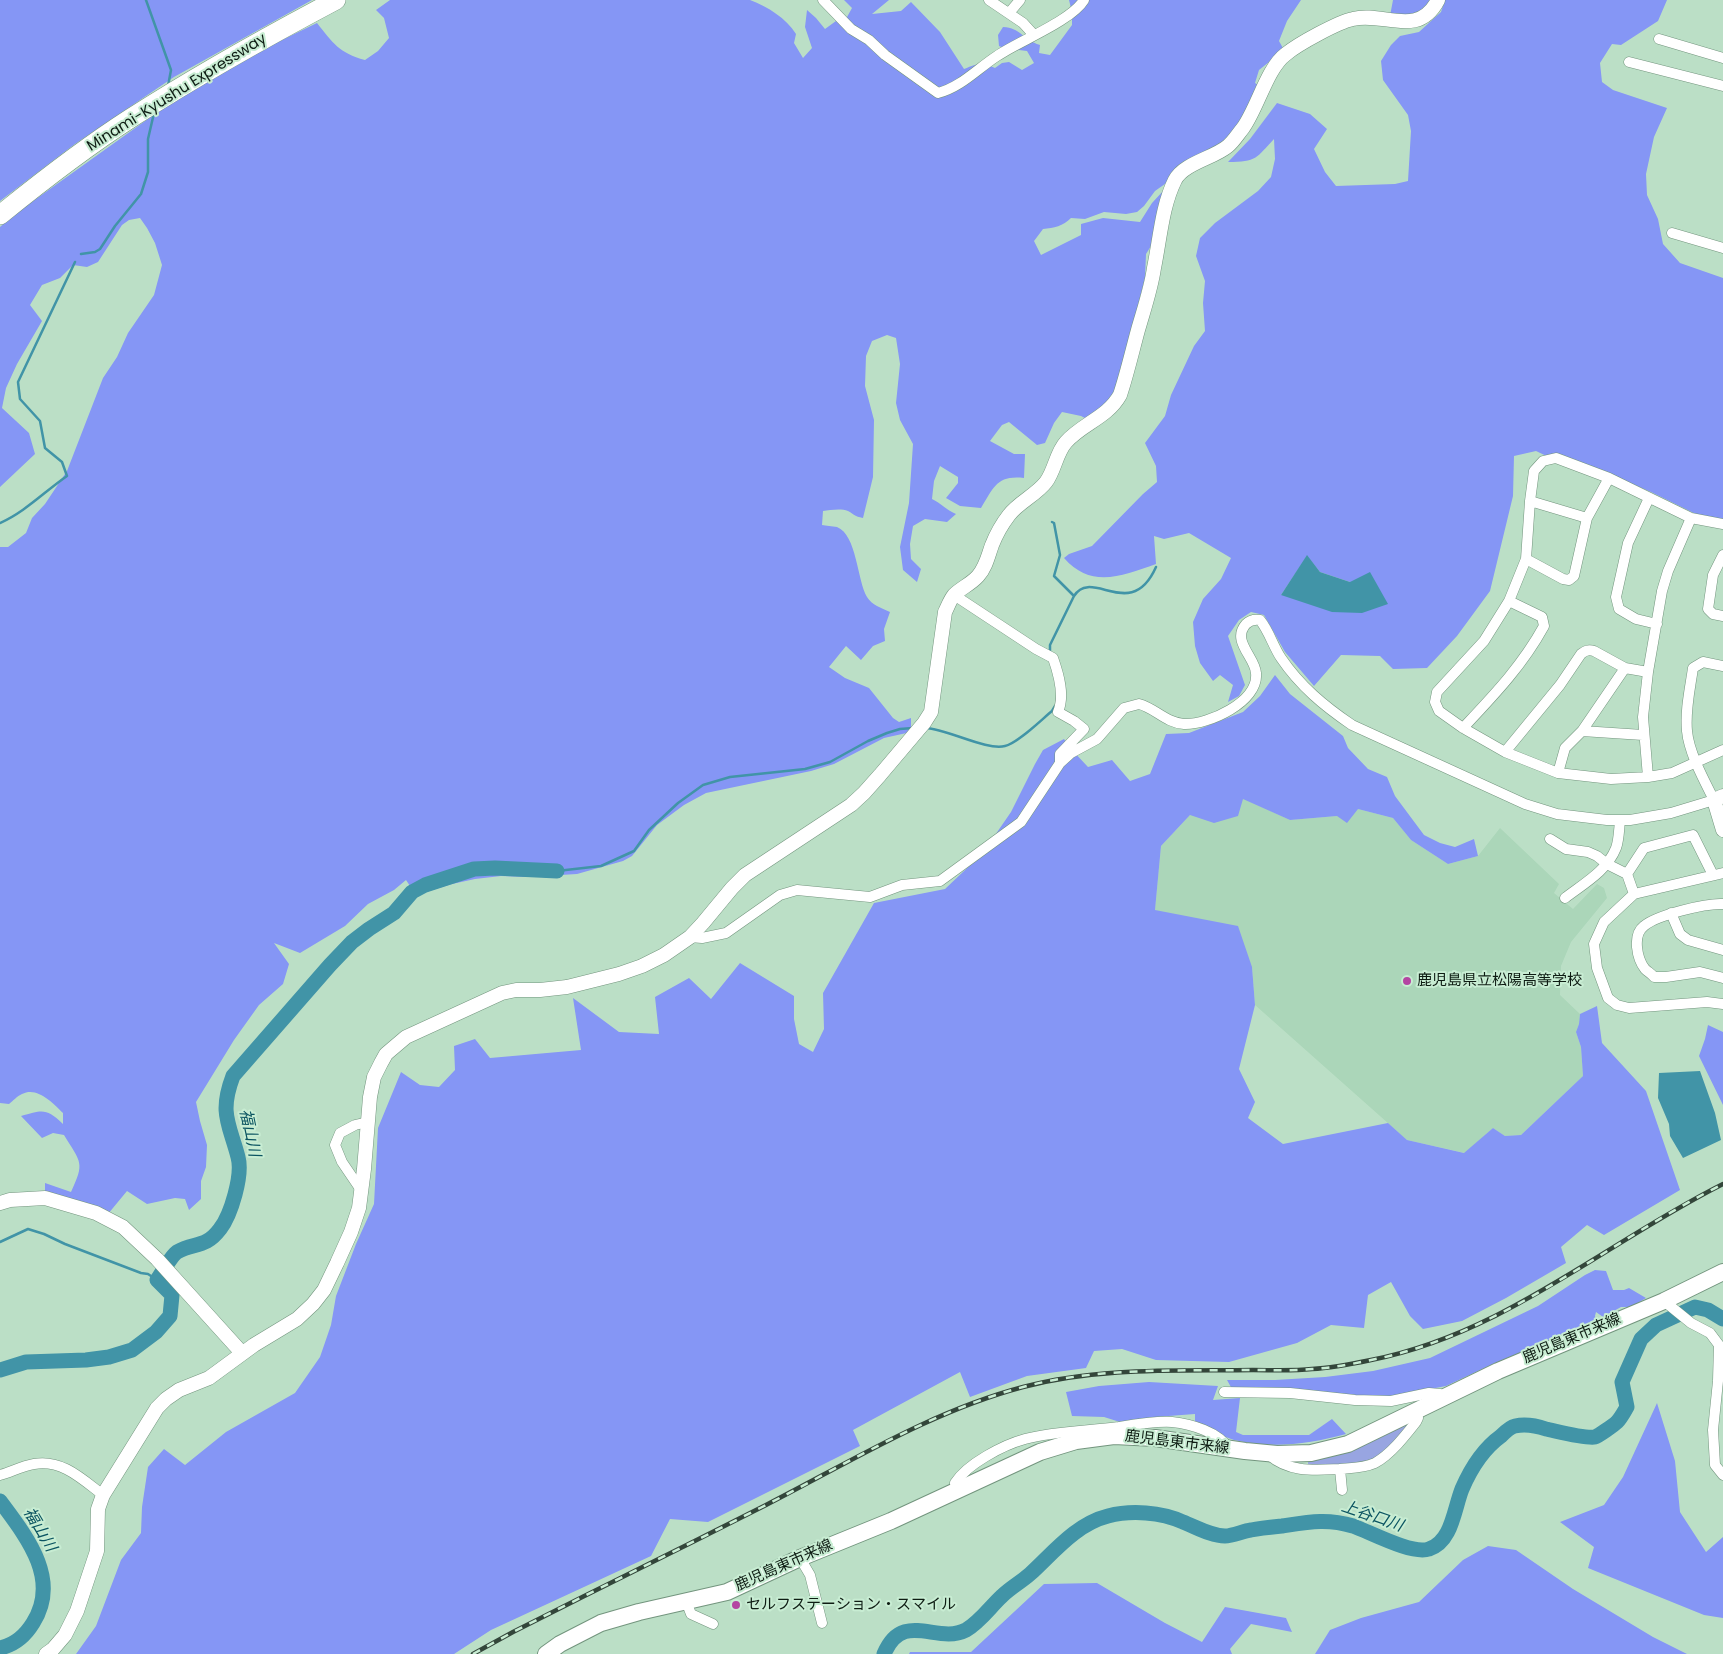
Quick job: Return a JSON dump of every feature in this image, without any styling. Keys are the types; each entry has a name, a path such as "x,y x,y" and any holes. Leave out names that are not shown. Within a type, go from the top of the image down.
{"highway":[{"name":"Minami-Kyushu Expressway","path":"0,215 130,119 221,63 336,0"}],"main road":[{"name":"鹿児島東市来線","path":"546,1654 560,1644 601,1623 639,1612 727,1592 800,1558 891,1521 1040,1452 1076,1441 1114,1436 1155,1438 1266,1453 1311,1453 1348,1444 1498,1370 1664,1301 1723,1272"}],"street":[{"path":"823,0 851,30 869,40 885,55 938,93 948,91 997,56 1080,8 1084,0"},
{"path":"989,0 1023,23 1034,35"},
{"path":"1009,13 1020,0"},
{"path":"46,1654 65,1635 77,1610 97,1551 98,1509 103,1495 157,1408 179,1390 209,1378 242,1352 297,1319 324,1290 351,1232 359,1208 374,1077 386,1054 406,1037 502,993 516,990 567,987 619,974 642,966 664,955 690,936 745,875 851,805 864,793 931,712 945,612 954,595 971,583 984,568 993,543 1010,514 1044,485 1052,473 1064,443 1113,406 1120,395 1152,279 1162,223 1175,178 1182,172 1228,146 1250,118 1278,61 1286,53 1353,18 1412,21 1428,12 1438,0"},
{"path":"1659,39 1723,58"},
{"path":"1629,62 1723,86"},
{"path":"1672,232 1723,248"},
{"path":"1723,524 1691,518 1608,478 1556,458 1543,461 1534,471 1526,559 1509,601 1484,641 1437,692 1436,702 1439,711 1463,728 1505,752 1558,773 1611,779 1648,777 1672,773 1723,750"},
{"path":"1526,559 1563,579 1569,580 1574,576 1587,518 1608,478"},
{"path":"1649,498 1628,543 1616,597 1619,609 1636,619 1657,624"},
{"path":"1530,501 1587,518"},
{"path":"1648,777 1643,717 1648,672 1662,591 1668,571 1691,518"},
{"path":"1723,555 1713,575 1708,609 1713,614 1723,616"},
{"path":"954,595 1036,649 1053,658 1060,687 1061,704 1058,712 1084,729 1060,754 1060,763"},
{"path":"1463,728 1504,686 1531,650 1544,626 1542,618 1509,601"},
{"path":"690,936 702,938 726,933 780,895 797,890 870,898 902,885 940,881 1021,822 1060,763 1071,753 1097,739 1124,708 1133,704 1143,705 1172,722 1185,724 1211,719 1243,700 1253,689 1256,673 1254,665 1243,646 1241,636 1247,622 1254,619 1260,620 1280,657 1291,672 1328,709 1352,725 1524,804 1557,814 1620,821 1672,813 1718,798"},
{"path":"1505,752 1560,685 1581,654 1586,651 1594,651 1625,668 1648,672"},
{"path":"1723,666 1703,662 1693,668 1687,714 1687,733 1696,762 1718,798 1723,830"},
{"path":"1558,773 1565,748 1582,731 1625,668"},
{"path":"1582,731 1643,735"},
{"path":"1565,898 1594,876 1606,864 1616,848 1620,821"},
{"path":"1627,874 1644,848 1693,835 1718,874 1634,894 1604,922 1594,944 1597,968 1608,998 1617,1006 1629,1008 1708,1002 1723,1004"},
{"path":"1550,839 1566,849 1588,852 1597,856 1606,864 1627,874 1634,894"},
{"path":"1723,904 1672,913 1643,926 1637,935 1637,948 1645,968 1654,977 1700,972 1723,978"},
{"path":"1672,913 1680,934 1688,940 1723,950"},
{"path":"361,1190 342,1162 335,1145 340,1133 356,1125 368,1122"},
{"path":"0,1203 10,1200 45,1198 96,1213 123,1227 157,1259 242,1352"},
{"path":"1664,1301 1691,1323 1710,1333 1719,1345 1718,1382 1712,1430 1715,1465 1723,1475"},
{"path":"1224,1392 1290,1393 1356,1400 1391,1400 1429,1393 1440,1394 1445,1397"},
{"path":"1266,1453 1282,1463 1311,1471 1366,1466 1382,1458 1398,1443 1416,1422 1416,1411"},
{"path":"0,1475 33,1464 49,1463 68,1468 103,1495"},
{"path":"1340,1469 1342,1490"},
{"path":"800,1558 810,1575 822,1623"},
{"path":"686,1601 691,1614 714,1624"}],"shaded area":[{"path":"0,0 312,0 174,77 75,144 0,201"},
{"path":"390,0 750,0 782,18 792,28 796,34 794,43 803,58 812,48 805,27 807,10 825,29 836,21 847,17 852,8 844,0 889,0 872,14 901,11 911,2 940,32 964,69 980,64 995,68 1002,63 1009,62 1022,70 1034,63 1027,51 1011,51 999,46 998,35 1003,27 1014,30 1040,45 1039,53 1050,55 1072,25 1072,12 1069,0 1301,0 1287,21 1279,41 1284,50 1259,70 1255,83 1260,86 1237,127 1227,140 1155,191 1137,212 1126,214 1104,212 1085,219 1071,218 1058,226 1043,229 1034,241 1041,255 1081,235 1081,224 1103,218 1140,222 1152,203 1164,190 1156,238 1146,254 1145,278 1118,385 1108,405 1091,421 1081,416 1062,412 1054,423 1045,443 1037,445 1009,422 1002,425 990,441 1014,454 1025,454 1024,478 1008,478 997,484 981,508 960,506 946,498 958,483 958,477 940,466 934,481 932,499 956,514 947,522 925,519 913,526 910,544 911,559 921,569 917,582 903,570 900,547 909,503 913,444 900,420 896,403 900,364 896,338 887,335 872,341 866,356 865,386 874,420 873,477 863,518 845,510 823,511 822,525 837,527 844,532 853,548 867,597 880,608 890,612 884,629 885,641 873,646 861,660 846,646 829,667 845,678 869,688 893,718 899,722 911,718 911,732 884,738 834,764 811,771 706,793 684,805 657,825 632,856 623,861 577,874 528,877 501,876 475,879 416,895 406,880 394,890 368,904 345,926 300,953 274,943 289,964 283,984 259,1005 234,1040 196,1102 207,1145 206,1167 201,1181 201,1199 189,1210 185,1199 175,1198 147,1204 127,1191 108,1214 45,1191 45,1183 71,1192 78,1174 79,1163 64,1135 53,1133 42,1138 21,1116 34,1112 44,1112 52,1115 63,1124 63,1113 44,1097 33,1092 20,1095 9,1104 0,1103 0,547 8,547 26,533 32,518 45,504 67,471 103,378 117,357 128,333 154,295 162,265 155,243 140,218 129,220 122,225 98,262 87,267 73,265 60,278 42,285 30,305 42,321 17,364 6,388 2,408 29,433 35,454 0,487 0,227 15,214 173,101 253,54 317,23 337,46 349,54 365,60 378,51 389,38 384,18 376,10"},
{"path":"1393,0 1433,0 1418,12 1390,16"},
{"path":"1445,0 1667,0 1658,21 1621,45 1612,44 1600,63 1602,82 1613,90 1667,108 1654,137 1646,174 1647,195 1658,219 1663,244 1680,263 1723,278 1723,523 1710,521 1609,474 1557,461 1536,451 1514,456 1513,496 1490,591 1457,636 1427,668 1393,669 1380,656 1341,655 1314,686 1285,652 1264,615 1251,612 1239,620 1228,636 1245,685 1239,696 1228,702 1233,685 1220,675 1213,681 1200,663 1195,646 1193,622 1203,599 1221,579 1231,558 1189,533 1164,539 1154,536 1156,564 1119,576 1096,577 1085,574 1074,568 1064,558 1069,554 1092,546 1157,482 1156,466 1145,443 1165,416 1171,395 1194,346 1205,331 1203,303 1205,281 1196,256 1200,238 1215,223 1258,191 1271,177 1275,159 1274,139 1251,160 1228,162 1250,139 1277,103 1310,114 1327,129 1314,149 1325,172 1336,186 1395,184 1408,181 1411,131 1408,115 1383,80 1381,61 1391,45 1400,36 1419,32 1441,12","holes":["1307,556 1320,572 1350,582 1281,595"]},
{"path":"1307,555 1320,572 1350,582 1370,572 1388,604 1362,613 1332,612 1281,595"},
{"path":"1275,675 1290,694 1343,736 1348,748 1368,769 1387,777 1395,796 1424,835 1440,843 1455,847 1474,839 1478,856 1448,864 1411,840 1393,818 1358,809 1347,823 1337,816 1290,820 1243,799 1238,816 1214,823 1190,815 1161,846 1155,910 1238,926 1252,967 1255,1005 1239,1069 1255,1102 1248,1118 1283,1144 1388,1123 1407,1140 1464,1153 1493,1128 1505,1136 1521,1135 1583,1076 1581,1047 1576,1032 1580,1014 1597,1006 1602,1043 1646,1091 1680,1190 1604,1235 1587,1225 1561,1247 1566,1263 1462,1321 1423,1329 1410,1316 1391,1282 1368,1295 1364,1328 1331,1325 1297,1343 1229,1362 1156,1360 1122,1349 1094,1351 1086,1368 1027,1376 970,1397 960,1372 853,1430 860,1446 708,1522 670,1519 651,1556 491,1630 454,1654 76,1654 96,1626 121,1560 141,1533 142,1507 148,1467 164,1449 185,1465 226,1432 295,1393 320,1357 331,1325 336,1296 374,1204 378,1128 401,1072 420,1085 439,1087 455,1070 454,1046 475,1039 490,1058 581,1050 573,998 619,1032 659,1034 655,997 689,978 711,999 740,963 794,996 794,1019 799,1044 813,1052 824,1029 823,993 874,903 945,889 982,854 1011,812 1043,750 1064,739 1088,767 1112,760 1130,781 1150,774 1166,734 1189,733 1243,712 1260,696"},
{"name":"鹿児島県立松陽高等学校","path":"1243,798 1290,820 1337,816 1358,809 1393,818 1411,840 1448,864 1478,856 1500,828 1559,884 1554,893 1573,909 1597,884 1604,888 1607,898 1571,942 1561,966 1560,995 1580,1014 1576,1032 1581,1047 1583,1076 1521,1135 1505,1136 1493,1128 1465,1153 1407,1140 1255,1005 1252,967 1155,910 1161,846 1190,815"},
{"path":"1708,1025 1723,1032 1723,1105 1699,1056"},
{"path":"1700,1071 1715,1113 1721,1140 1683,1158 1670,1136 1669,1124 1658,1098 1659,1073"},
{"path":"1595,1270 1606,1271 1613,1290 1629,1288 1646,1298 1631,1307 1621,1307 1603,1317 1596,1312 1596,1321 1495,1363 1446,1386 1393,1396 1376,1396 1232,1389 1227,1380 1325,1377 1373,1371 1430,1358 1538,1306"},
{"path":"1149,1382 1218,1386 1213,1400 1240,1398 1236,1432 1243,1435 1309,1435 1332,1419 1346,1434 1304,1443 1276,1445 1234,1440 1195,1422 1195,1414 1120,1422 1104,1417 1072,1416 1066,1392 1099,1386"},
{"path":"1657,1403 1675,1461 1680,1512 1706,1552 1723,1537 1723,1618 1704,1615 1588,1568 1594,1547 1560,1522 1604,1505 1623,1477"},
{"path":"1412,1420 1386,1450 1373,1459 1360,1464 1308,1466 1308,1461 1339,1455 1362,1446"},
{"path":"1488,1546 1516,1550 1573,1589 1653,1637 1687,1654 1315,1654 1330,1630 1361,1618 1419,1602 1463,1560"},
{"path":"1097,1583 1165,1623 1202,1642 1225,1607 1286,1618 1292,1632 1251,1624 1230,1649 1232,1654 909,1654 910,1652 971,1652 1044,1584"}],"waterway":[{"path":"146,0 171,70 168,86"},
{"path":"81,254 95,252 100,249 115,226 141,194 148,172 148,139 154,113"},
{"path":"0,523 26,508 67,476 62,462 45,448 40,421 20,399 18,382 75,262"},
{"path":"1050,651 1050,645 1074,596 1054,576 1060,555 1054,523 1052,522"},
{"path":"1074,596 1082,589 1091,587 1112,592 1124,593 1135,591 1146,583 1156,567"},
{"path":"926,728 935,729 978,743 997,747 1005,746 1016,741 1029,731 1052,711 1055,706"},
{"path":"557,871 601,866 634,851 649,830 678,803 703,785 730,777 805,769 830,762 887,733 913,728"},
{"name":"福山川","path":"0,1370 26,1362 86,1360 109,1357 132,1350 156,1332 170,1316 172,1295 157,1280 177,1252 209,1240 215,1235 224,1223 235,1194 239,1165 226,1109 233,1076 352,942 394,913 412,892 425,885 474,869 495,868 557,871"},
{"path":"0,1242 28,1229 141,1273 148,1274 157,1280"},
{"name":"上谷口川","path":"884,1654 892,1641 901,1633 921,1631 944,1634 966,1630 981,1618 1005,1593 1030,1574 1076,1532 1096,1520 1117,1514 1156,1514 1220,1536 1300,1523 1335,1522 1353,1526 1412,1549 1429,1549 1437,1545 1447,1532 1462,1489 1474,1466 1483,1453 1511,1427 1527,1425 1578,1436 1597,1436 1617,1422 1627,1407 1622,1382 1641,1339 1656,1325 1695,1307 1708,1310 1723,1319"},
{"name":"福山川","path":"0,1501 29,1543 37,1559 42,1574 43,1590 41,1607 30,1628 23,1636 0,1648"}],"railway":[{"path":"473,1654 892,1439 989,1397 1023,1387 1080,1376 1138,1371 1290,1370 1319,1368 1342,1366 1371,1360 1419,1347 1466,1330 1510,1308 1679,1207 1723,1184"}],"place":[{"name":"鹿児島県立松陽高等学校","path":"1407,981"},
{"name":"セルフステーション・スマイル","path":"736,1605"}]}
